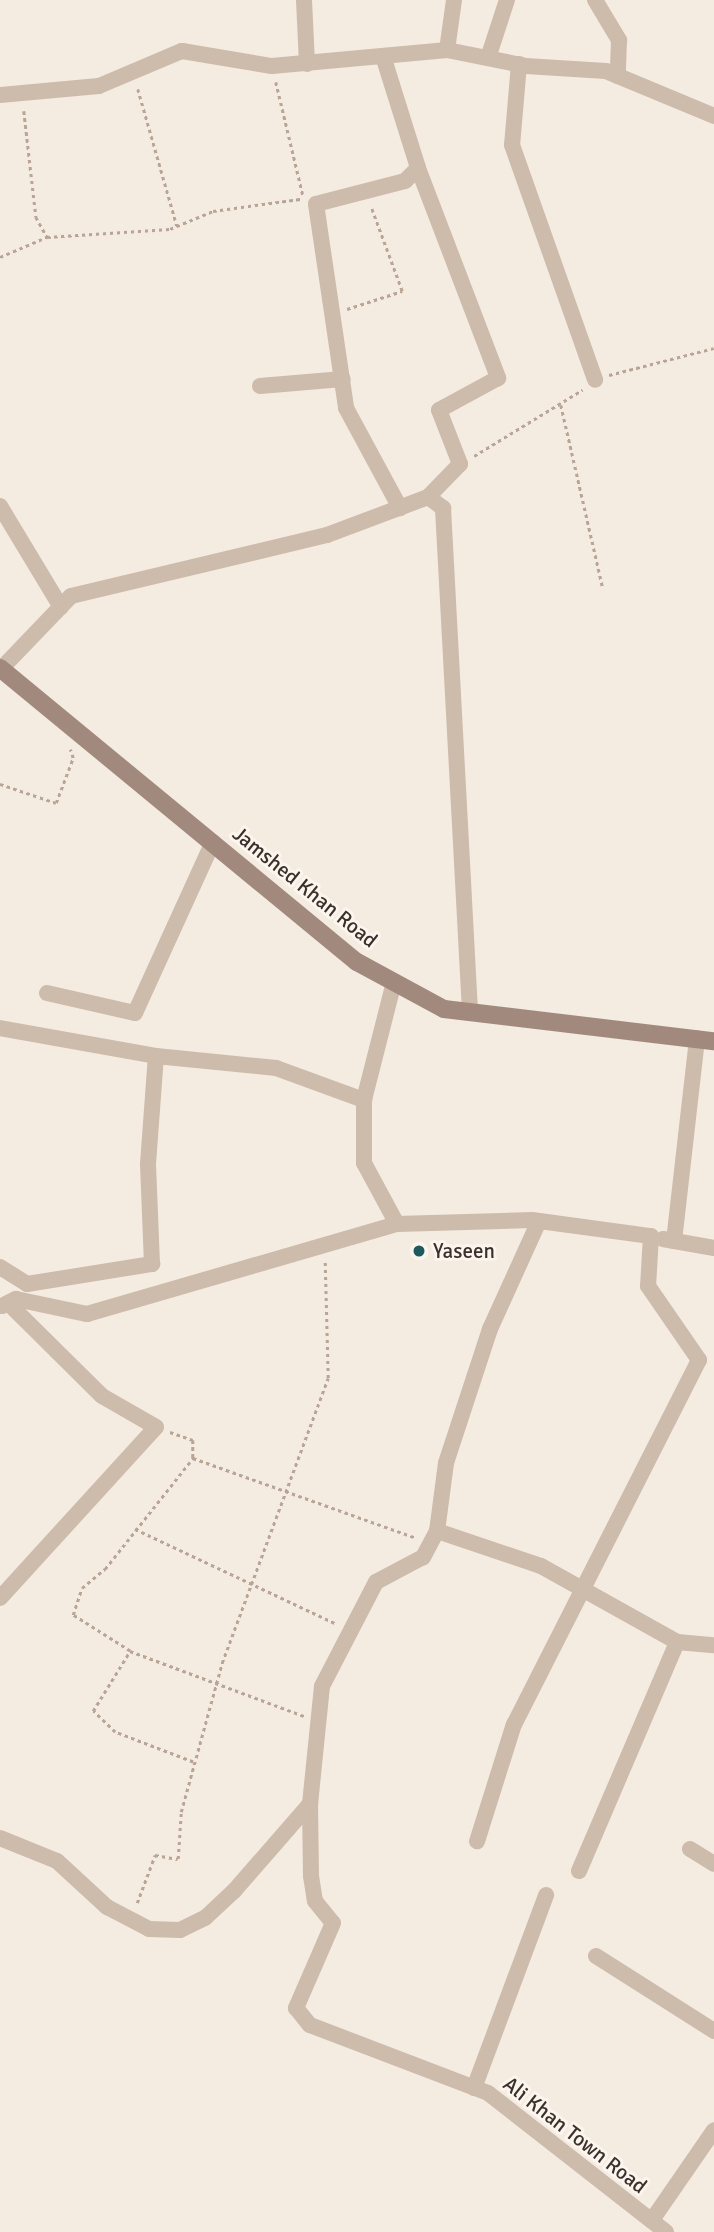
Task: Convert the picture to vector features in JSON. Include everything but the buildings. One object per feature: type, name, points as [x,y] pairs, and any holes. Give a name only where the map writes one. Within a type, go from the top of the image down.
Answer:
[{"type":"street","points":[[304,0],[307,64]]},
{"type":"street","points":[[447,50],[454,0]]},
{"type":"street","points":[[488,58],[507,0]]},
{"type":"street","points":[[595,0],[619,40],[618,76]]},
{"type":"street","points":[[0,95],[99,86],[182,51],[272,66],[447,50],[519,64],[618,76],[714,116]]},
{"type":"street","points":[[1,669],[71,596],[327,535],[428,497],[460,464],[439,410],[498,378],[418,168],[383,56]]},
{"type":"street","points":[[519,64],[512,145],[595,380]]},
{"type":"street","points":[[400,508],[346,408],[316,204],[405,181],[418,168]]},
{"type":"street","points":[[260,386],[343,379]]},
{"type":"street","points":[[428,497],[443,508],[470,1012]]},
{"type":"street","points":[[0,506],[61,607]]},
{"type":"street","name":"Jamshed Khan Road","points":[[1,669],[357,962],[444,1009],[705,1039]]},
{"type":"street","points":[[47,993],[135,1013],[213,842]]},
{"type":"street","points":[[394,982],[365,1100],[364,1163],[397,1224]]},
{"type":"street","points":[[0,1028],[156,1056],[276,1068],[365,1100]]},
{"type":"street","points":[[674,1241],[705,1039]]},
{"type":"street","points":[[0,1267],[27,1284],[152,1264],[148,1164],[156,1056]]},
{"type":"street","points":[[4,1305],[87,1314],[397,1224],[539,1221],[651,1236],[714,1248]]},
{"type":"street","points":[[0,1838],[57,1861],[107,1907],[149,1929],[180,1930],[205,1918],[310,1804],[322,1686],[347,1629],[376,1582],[423,1558],[434,1537],[446,1463],[490,1329],[539,1221]]},
{"type":"street","points":[[477,1841],[514,1724],[579,1588],[699,1360],[648,1286],[651,1236]]},
{"type":"street","points":[[0,1598],[156,1427],[102,1396],[4,1305]]},
{"type":"street","points":[[434,1537],[482,1541],[579,1588],[677,1642],[714,1645]]},
{"type":"street","points":[[579,1871],[677,1642]]},
{"type":"street","name":"Ali Khan Town Road","points":[[310,1804],[316,1901],[333,1923],[296,2008],[299,2018],[474,2088],[666,2232]]},
{"type":"street","points":[[690,1849],[714,1864]]},
{"type":"street","points":[[474,2088],[546,1895]]},
{"type":"street","points":[[596,1956],[714,2031]]},
{"type":"street","points":[[652,2220],[714,2130]]},
{"type":"path","points":[[0,257],[47,237],[177,226],[213,211],[304,198],[272,66]]},
{"type":"path","points":[[134,71],[177,226]]},
{"type":"path","points":[[23,93],[36,217],[47,237]]},
{"type":"path","points":[[334,313],[402,291],[365,191]]},
{"type":"path","points":[[460,464],[561,405],[595,380],[714,348]]},
{"type":"path","points":[[561,405],[603,588]]},
{"type":"path","points":[[0,784],[56,803],[73,758],[60,716]]},
{"type":"path","points":[[130,1919],[155,1855],[178,1859],[193,1762],[217,1682],[328,1378],[322,1281],[328,1246]]},
{"type":"path","points":[[156,1427],[193,1440],[193,1458],[82,1588],[73,1615],[130,1651],[319,1718]]},
{"type":"path","points":[[193,1458],[287,1493],[434,1537]]},
{"type":"path","points":[[134,1529],[347,1629]]},
{"type":"path","points":[[130,1651],[93,1711],[115,1732],[193,1762]]},
{"type":"place","name":"Yaseen","points":[[419,1251]]}]
